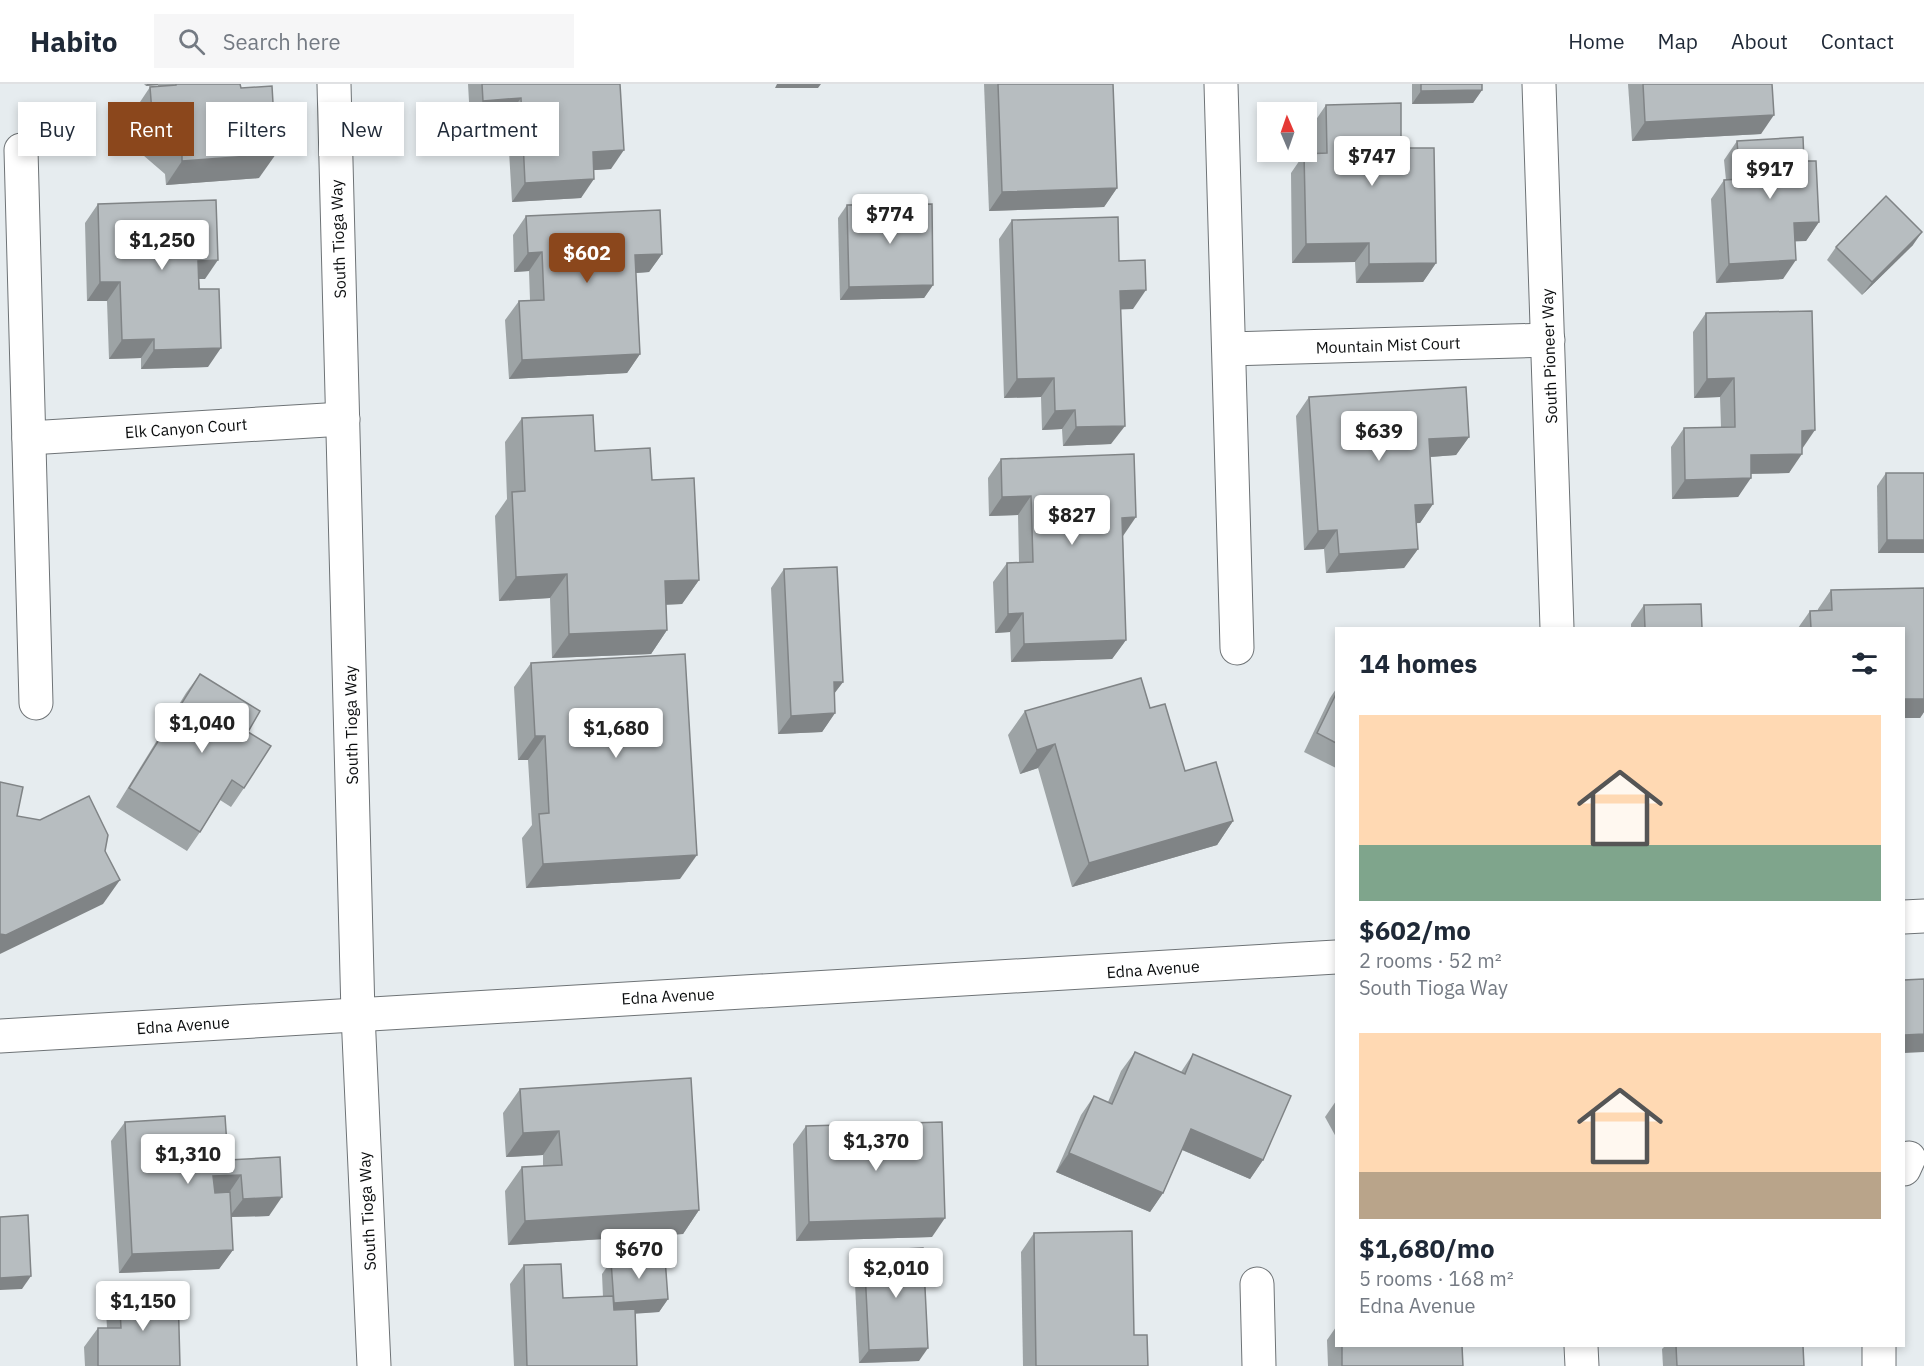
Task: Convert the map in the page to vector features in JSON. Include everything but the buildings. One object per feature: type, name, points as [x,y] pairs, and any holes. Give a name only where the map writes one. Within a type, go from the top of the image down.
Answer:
[{"type":"street","name":"South Tioga Way","points":[[334,84],[358,1014],[374,1366]]},
{"type":"street","points":[[1221,84],[1237,648]]},
{"type":"street","name":"South Pioneer Way","points":[[1539,84],[1557,627]]},
{"type":"street","points":[[21,156],[36,703]]},
{"type":"street","name":"Mountain Mist Court","points":[[1229,349],[1548,340]]},
{"type":"street","name":"Elk Canyon Court","points":[[29,438],[343,419]]},
{"type":"street","points":[[1905,917],[1924,916]]},
{"type":"street","name":"Edna Avenue","points":[[0,1036],[1335,957]]},
{"type":"street","points":[[1257,1284],[1259,1366]]},
{"type":"street","points":[[1581,1347],[1582,1366]]},
{"type":"street","points":[[1879,1347],[1879,1366]]}]
